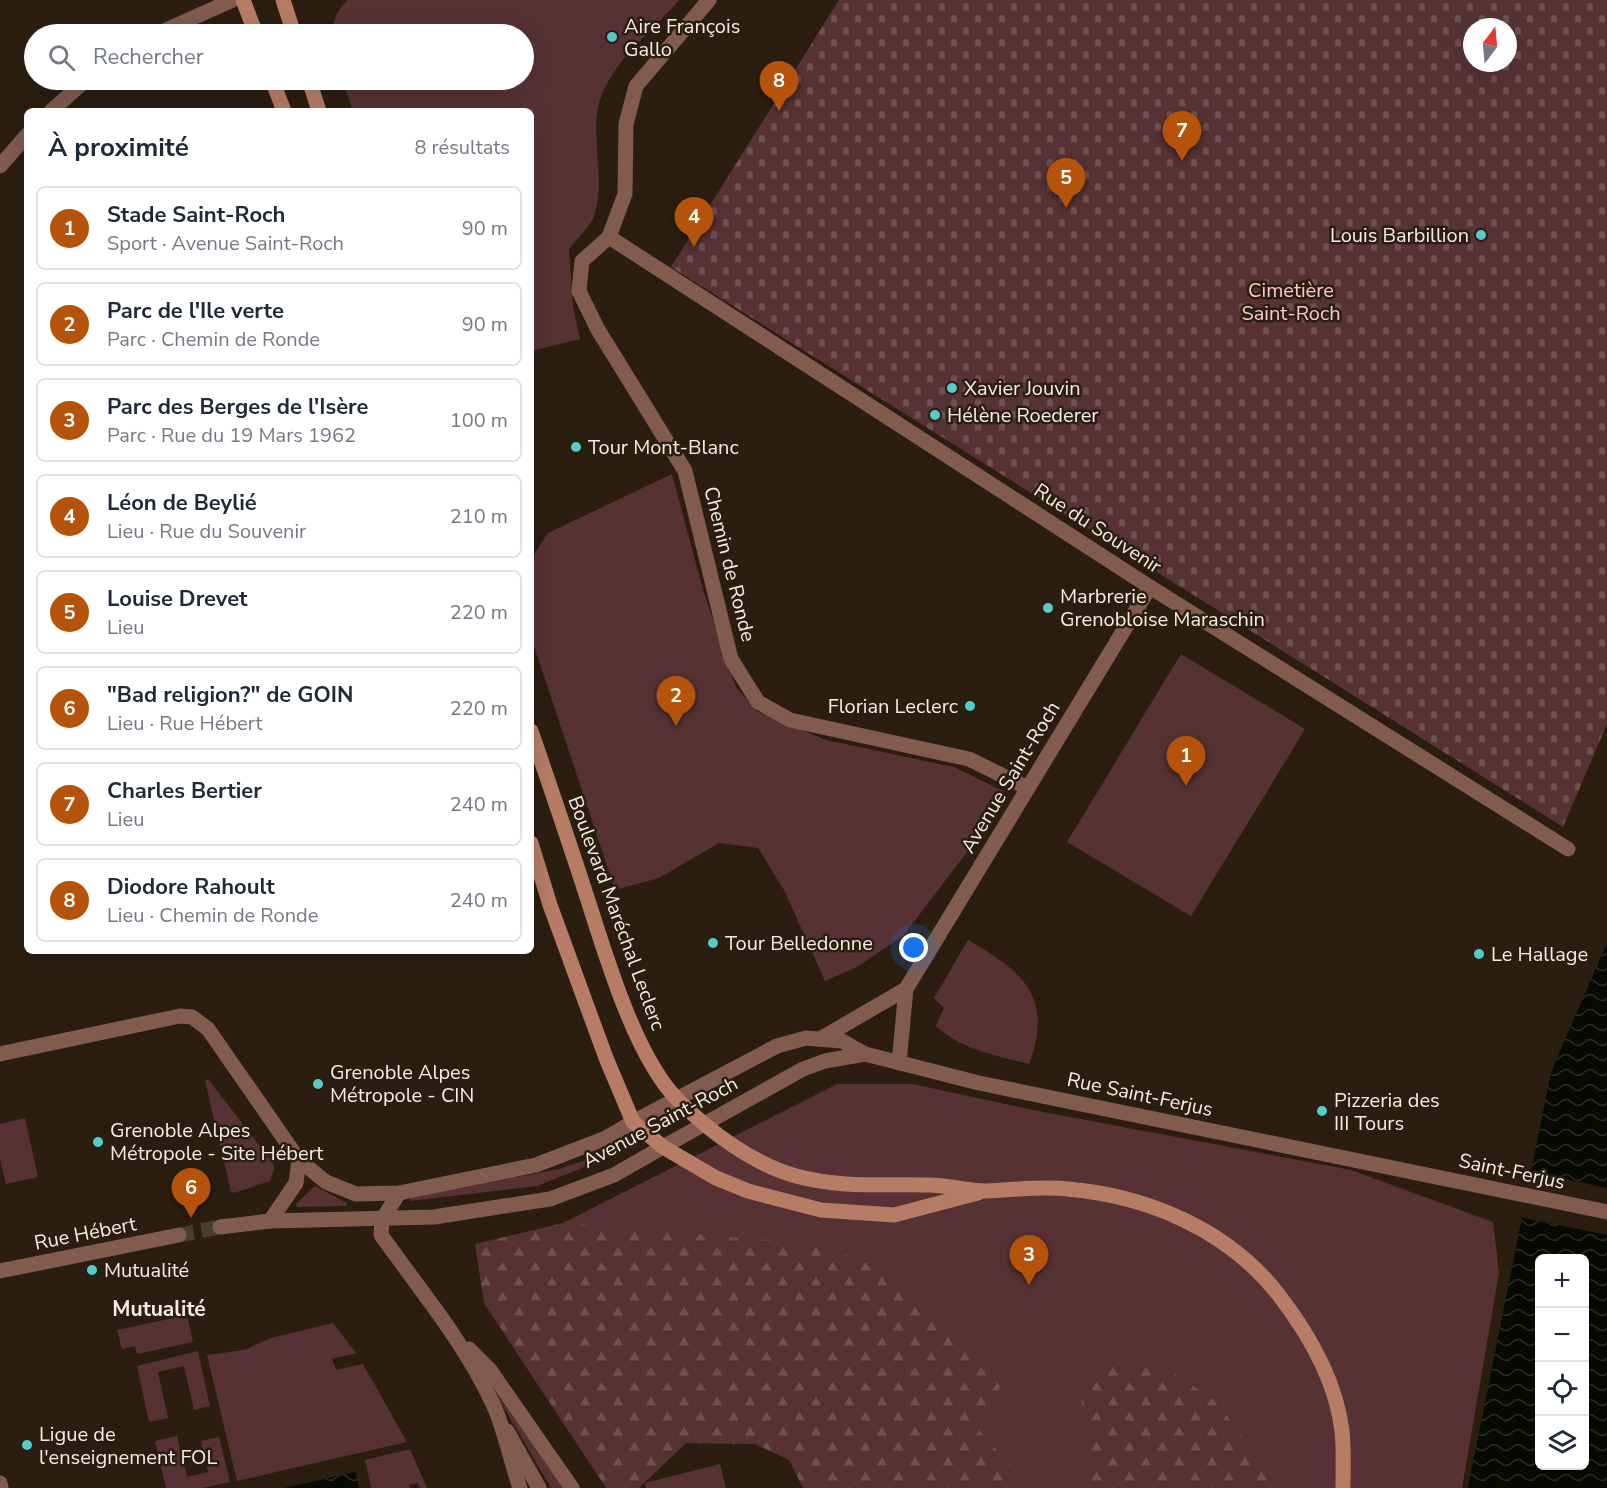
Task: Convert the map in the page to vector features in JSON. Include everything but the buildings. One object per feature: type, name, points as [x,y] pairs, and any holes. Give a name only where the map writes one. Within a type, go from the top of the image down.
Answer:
[{"type":"main road","points":[[243,0],[252,24]]},
{"type":"main road","points":[[283,0],[291,24]]},
{"type":"main road","points":[[276,90],[283,108]]},
{"type":"main road","points":[[313,90],[319,108]]},
{"type":"main road","name":"Boulevard Maréchal Leclerc","points":[[534,740],[604,951],[646,1056],[657,1076],[678,1100],[704,1124],[767,1165],[794,1175],[856,1186],[932,1185],[984,1191]]},
{"type":"main road","points":[[534,852],[598,1036],[633,1122],[663,1147],[716,1178],[748,1191],[821,1210],[894,1215],[984,1191],[1029,1187],[1108,1194],[1147,1204],[1199,1227],[1251,1262],[1293,1313],[1314,1346],[1327,1376],[1342,1429],[1343,1488]]},
{"type":"street","points":[[179,24],[233,0]]},
{"type":"street","name":"Chemin de Ronde","points":[[709,0],[636,86],[626,124],[625,194],[609,237],[582,261],[579,291],[602,339],[685,471],[731,658],[758,702],[790,720],[969,759],[1028,788]]},
{"type":"street","points":[[54,108],[75,90]]},
{"type":"street","points":[[0,166],[24,138]]},
{"type":"street","name":"Rue du Souvenir","points":[[609,237],[1150,588],[1568,849]]},
{"type":"street","name":"Avenue Saint-Roch","points":[[899,1063],[906,989],[1150,588]]},
{"type":"street","name":"Avenue Saint-Roch","points":[[820,1039],[906,989]]},
{"type":"street","points":[[0,1054],[180,1016],[192,1017],[208,1029],[299,1160],[296,1183],[270,1221]]},
{"type":"street","name":"Avenue Saint-Roch","points":[[299,1160],[326,1182],[356,1194],[399,1193],[536,1165],[606,1138],[777,1046],[806,1038],[842,1041],[865,1054]]},
{"type":"street","name":"Avenue Saint-Roch","points":[[382,1220],[482,1211],[550,1199],[614,1175],[803,1069],[825,1061],[865,1054]]},
{"type":"street","name":"Rue Saint-Ferjus","points":[[865,1054],[979,1083],[1408,1171]]},
{"type":"street","name":"Saint-Ferjus","points":[[1408,1171],[1607,1212]]},
{"type":"street","points":[[399,1193],[382,1220],[381,1235],[456,1337],[539,1488]]},
{"type":"street","points":[[219,1227],[270,1221],[382,1220]]},
{"type":"street","name":"Rue Hébert","points":[[0,1271],[179,1235]]},
{"type":"street","points":[[456,1337],[490,1370],[572,1488]]},
{"type":"street","points":[[495,1407],[520,1488]]},
{"type":"street","points":[[0,1483],[1,1488]]},
{"type":"green space","points":[[347,0],[679,0],[616,69],[601,97],[596,125],[598,201],[592,220],[569,249],[573,306],[580,339],[534,350],[534,108],[352,108],[346,90],[534,90],[534,24],[333,24],[337,13]]},
{"type":"green space","name":"Cimetière Saint-Roch","points":[[839,0],[1607,0],[1607,724],[1563,827],[671,267]]},
{"type":"green space","points":[[672,474],[703,590],[736,687],[758,712],[826,740],[954,767],[1003,791],[1006,801],[903,936],[857,967],[825,981],[784,890],[758,848],[719,843],[659,878],[615,890],[534,646],[534,554],[548,533]]},
{"type":"green space","points":[[1181,654],[1305,729],[1191,916],[1067,842]]},
{"type":"green space","points":[[968,940],[1004,963],[1018,975],[1028,989],[1035,1004],[1038,1021],[1036,1041],[1029,1064],[968,1046],[936,1026],[944,1008],[934,998]]},
{"type":"green space","points":[[208,1079],[273,1163],[274,1170],[270,1181],[234,1193],[231,1191],[205,1081]]},
{"type":"green space","points":[[837,1084],[913,1084],[1038,1111],[1351,1170],[1493,1222],[1499,1273],[1462,1488],[990,1488],[528,1238],[563,1223]]},
{"type":"green space","points":[[25,1118],[38,1177],[6,1184],[0,1159],[0,1124]]},
{"type":"green space","points":[[604,1154],[607,1158],[537,1186],[410,1201],[411,1197],[559,1169]]},
{"type":"green space","points":[[315,1186],[347,1203],[346,1206],[297,1207],[296,1204]]},
{"type":"green space","points":[[563,1223],[816,1244],[865,1262],[912,1289],[989,1367],[1000,1387],[976,1427],[1031,1488],[803,1488],[789,1460],[755,1444],[686,1443],[639,1488],[606,1488],[484,1303],[475,1244]]},
{"type":"green space","points":[[187,1315],[193,1342],[137,1354],[135,1346],[122,1349],[117,1330]]},
{"type":"green space","points":[[333,1323],[356,1353],[332,1359],[336,1370],[363,1364],[407,1442],[237,1481],[207,1355],[244,1350],[271,1338]]},
{"type":"green space","points":[[198,1351],[210,1406],[194,1410],[184,1366],[158,1372],[168,1418],[149,1422],[137,1366]]},
{"type":"green space","points":[[1158,1363],[1217,1402],[1281,1488],[1093,1488],[1081,1397],[1109,1366]]},
{"type":"green space","points":[[493,1389],[565,1488],[551,1488]]},
{"type":"green space","points":[[177,1436],[187,1477],[208,1472],[201,1441],[219,1437],[230,1482],[202,1488],[166,1488],[155,1441]]},
{"type":"green space","points":[[410,1449],[427,1488],[420,1488],[418,1483],[409,1485],[410,1488],[371,1488],[365,1460]]},
{"type":"green space","points":[[720,1464],[726,1488],[646,1488],[645,1483]]},
{"type":"water","points":[[1607,943],[1607,1488],[1468,1488],[1551,1072]]},
{"type":"water","points":[[355,1472],[359,1488],[284,1488]]},
{"type":"pier","points":[[1528,1171],[1607,1188],[1607,1235],[1519,1217]]},
{"type":"tunnel","points":[[179,1235],[220,1227]]},
{"type":"place","name":"Aire François Gallo","points":[[612,37]]},
{"type":"place","name":"Diodore Rahoult","points":[[779,111]]},
{"type":"place","name":"Charles Bertier","points":[[1182,161]]},
{"type":"place","name":"Louise Drevet","points":[[1066,208]]},
{"type":"place","name":"Louis Barbillion","points":[[1481,235]]},
{"type":"place","name":"Léon de Beylié","points":[[694,247]]},
{"type":"place","name":"Xavier Jouvin","points":[[952,388]]},
{"type":"place","name":"Hélène Roederer","points":[[935,415]]},
{"type":"place","name":"Tour Mont-Blanc","points":[[576,447]]},
{"type":"place","name":"Marbrerie Grenobloise Maraschin","points":[[1048,608]]},
{"type":"place","name":"Florian Leclerc","points":[[970,706]]},
{"type":"place","name":"Parc de l'Ile verte","points":[[676,726]]},
{"type":"place","name":"Stade Saint-Roch","points":[[1186,786]]},
{"type":"place","name":"Tour Belledonne","points":[[713,943]]},
{"type":"place","name":"Le Hallage","points":[[1479,954]]},
{"type":"place","name":"Grenoble Alpes Métropole - CIN","points":[[318,1084]]},
{"type":"place","name":"Pizzeria des III Tours","points":[[1322,1111]]},
{"type":"place","name":"Grenoble Alpes Métropole - Site Hébert","points":[[98,1142]]},
{"type":"place","name":"\"Bad religion?\" de GOIN","points":[[191,1218]]},
{"type":"place","name":"Mutualité","points":[[92,1270]]},
{"type":"place","name":"Parc des Berges de l'Isère","points":[[1029,1285]]},
{"type":"place","name":"Ligue de l'enseignement FOL","points":[[27,1445]]},
{"type":"district","name":"Mutualité","points":[[159,1309]]}]
